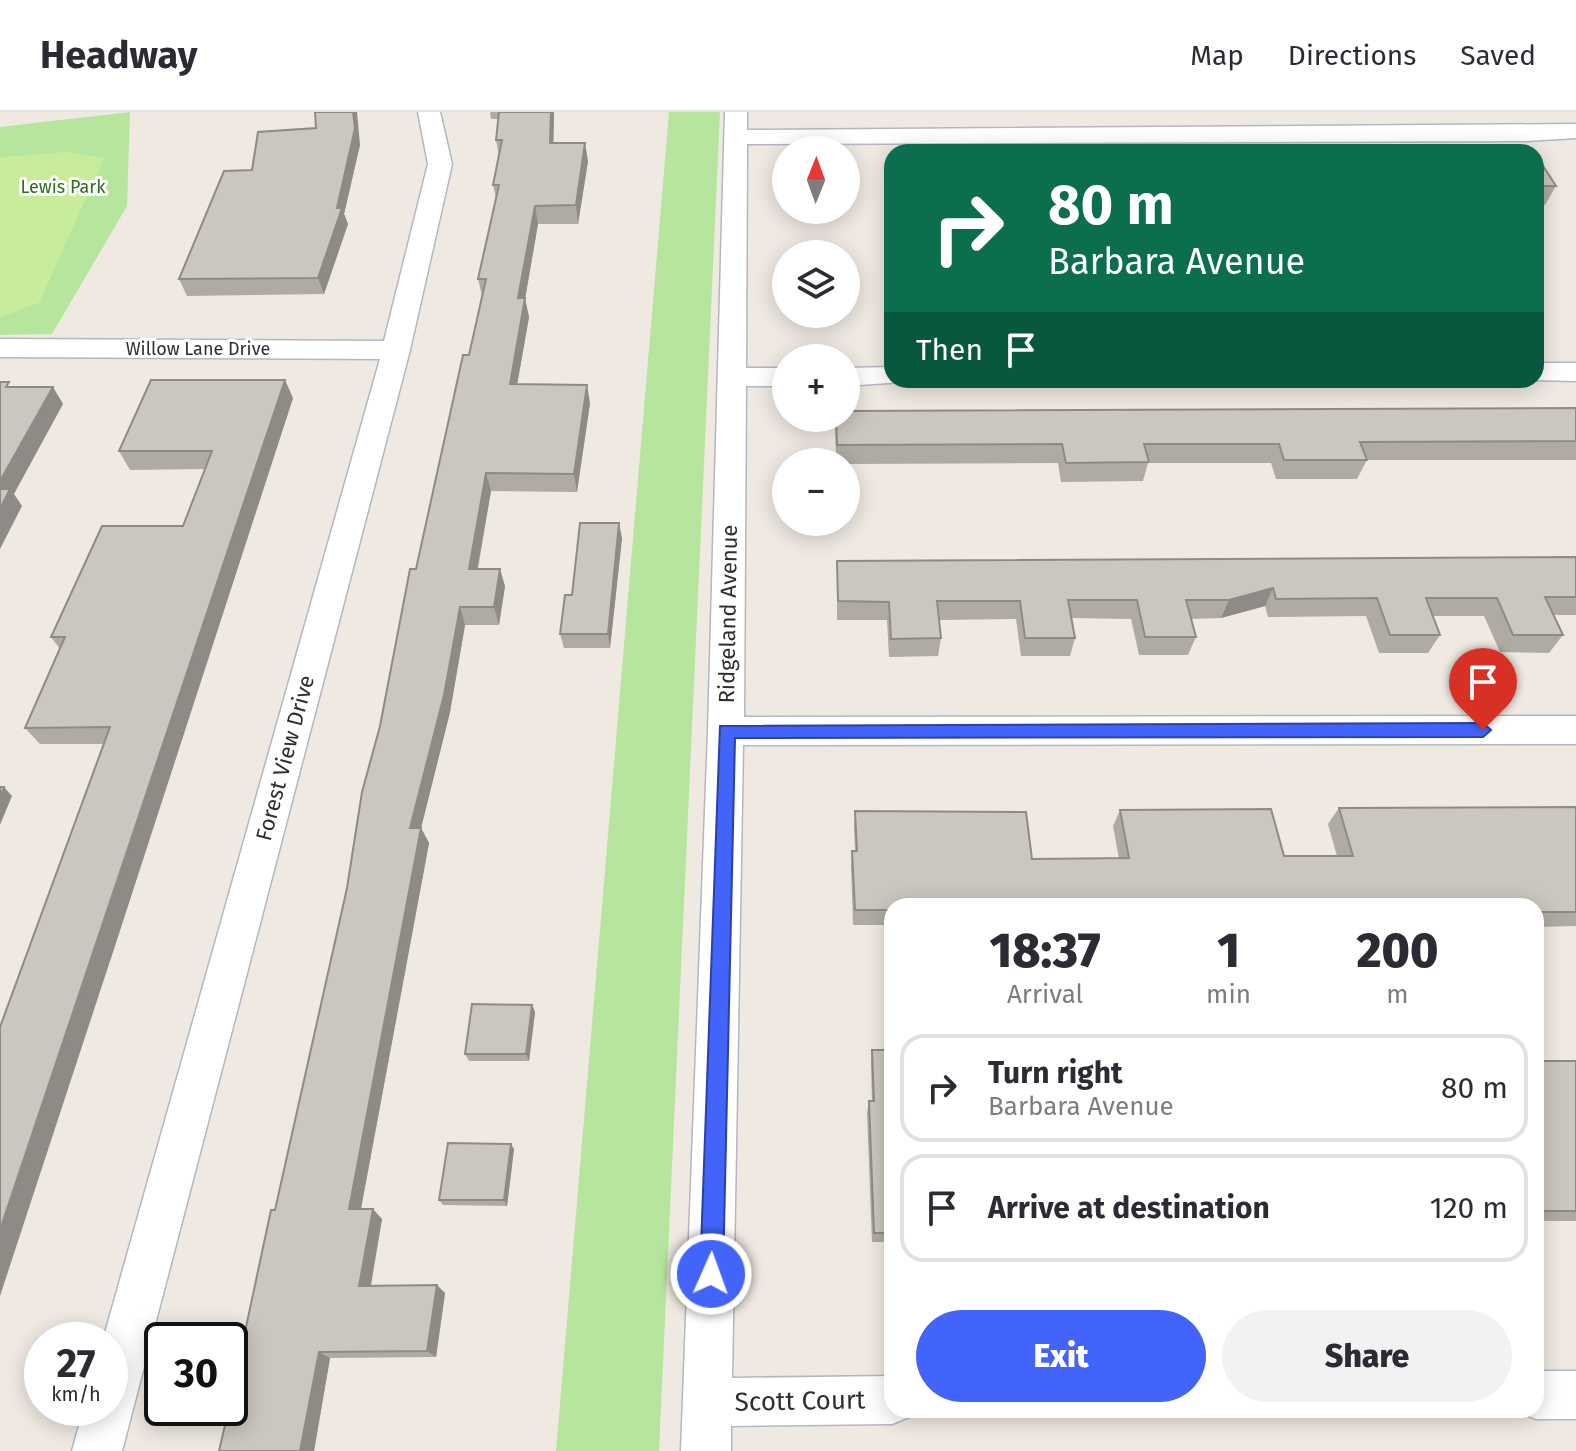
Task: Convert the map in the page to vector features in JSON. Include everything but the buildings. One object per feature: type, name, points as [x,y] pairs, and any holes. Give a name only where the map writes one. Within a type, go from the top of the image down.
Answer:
[{"type":"street","name":"Forest View Drive","points":[[128,1336],[396,350],[440,164],[429,112]]},
{"type":"street","points":[[736,125],[1526,134],[1576,131]]},
{"type":"street","name":"Ridgeland Avenue","points":[[706,1451],[726,731],[736,125]]},
{"type":"street","name":"Willow Lane Drive","points":[[0,348],[396,350]]},
{"type":"street","points":[[1544,372],[1576,372]]},
{"type":"street","points":[[860,377],[884,376]]},
{"type":"street","points":[[731,377],[772,377]]},
{"type":"street","points":[[726,731],[1576,730]]},
{"type":"street","points":[[1544,1395],[1576,1395]]},
{"type":"street","name":"Scott Court","points":[[708,1402],[884,1400]]},
{"type":"street","points":[[97,1451],[103,1426]]},
{"type":"green space","name":"Lewis Park","points":[[130,112],[127,206],[52,334],[0,335],[0,127]]},
{"type":"green space","points":[[669,112],[720,112],[659,1451],[556,1451]]},
{"type":"green space","points":[[67,152],[104,158],[39,303],[0,317],[0,157]]},
{"type":"route","points":[[711,1274],[726,731],[1483,730]]}]
